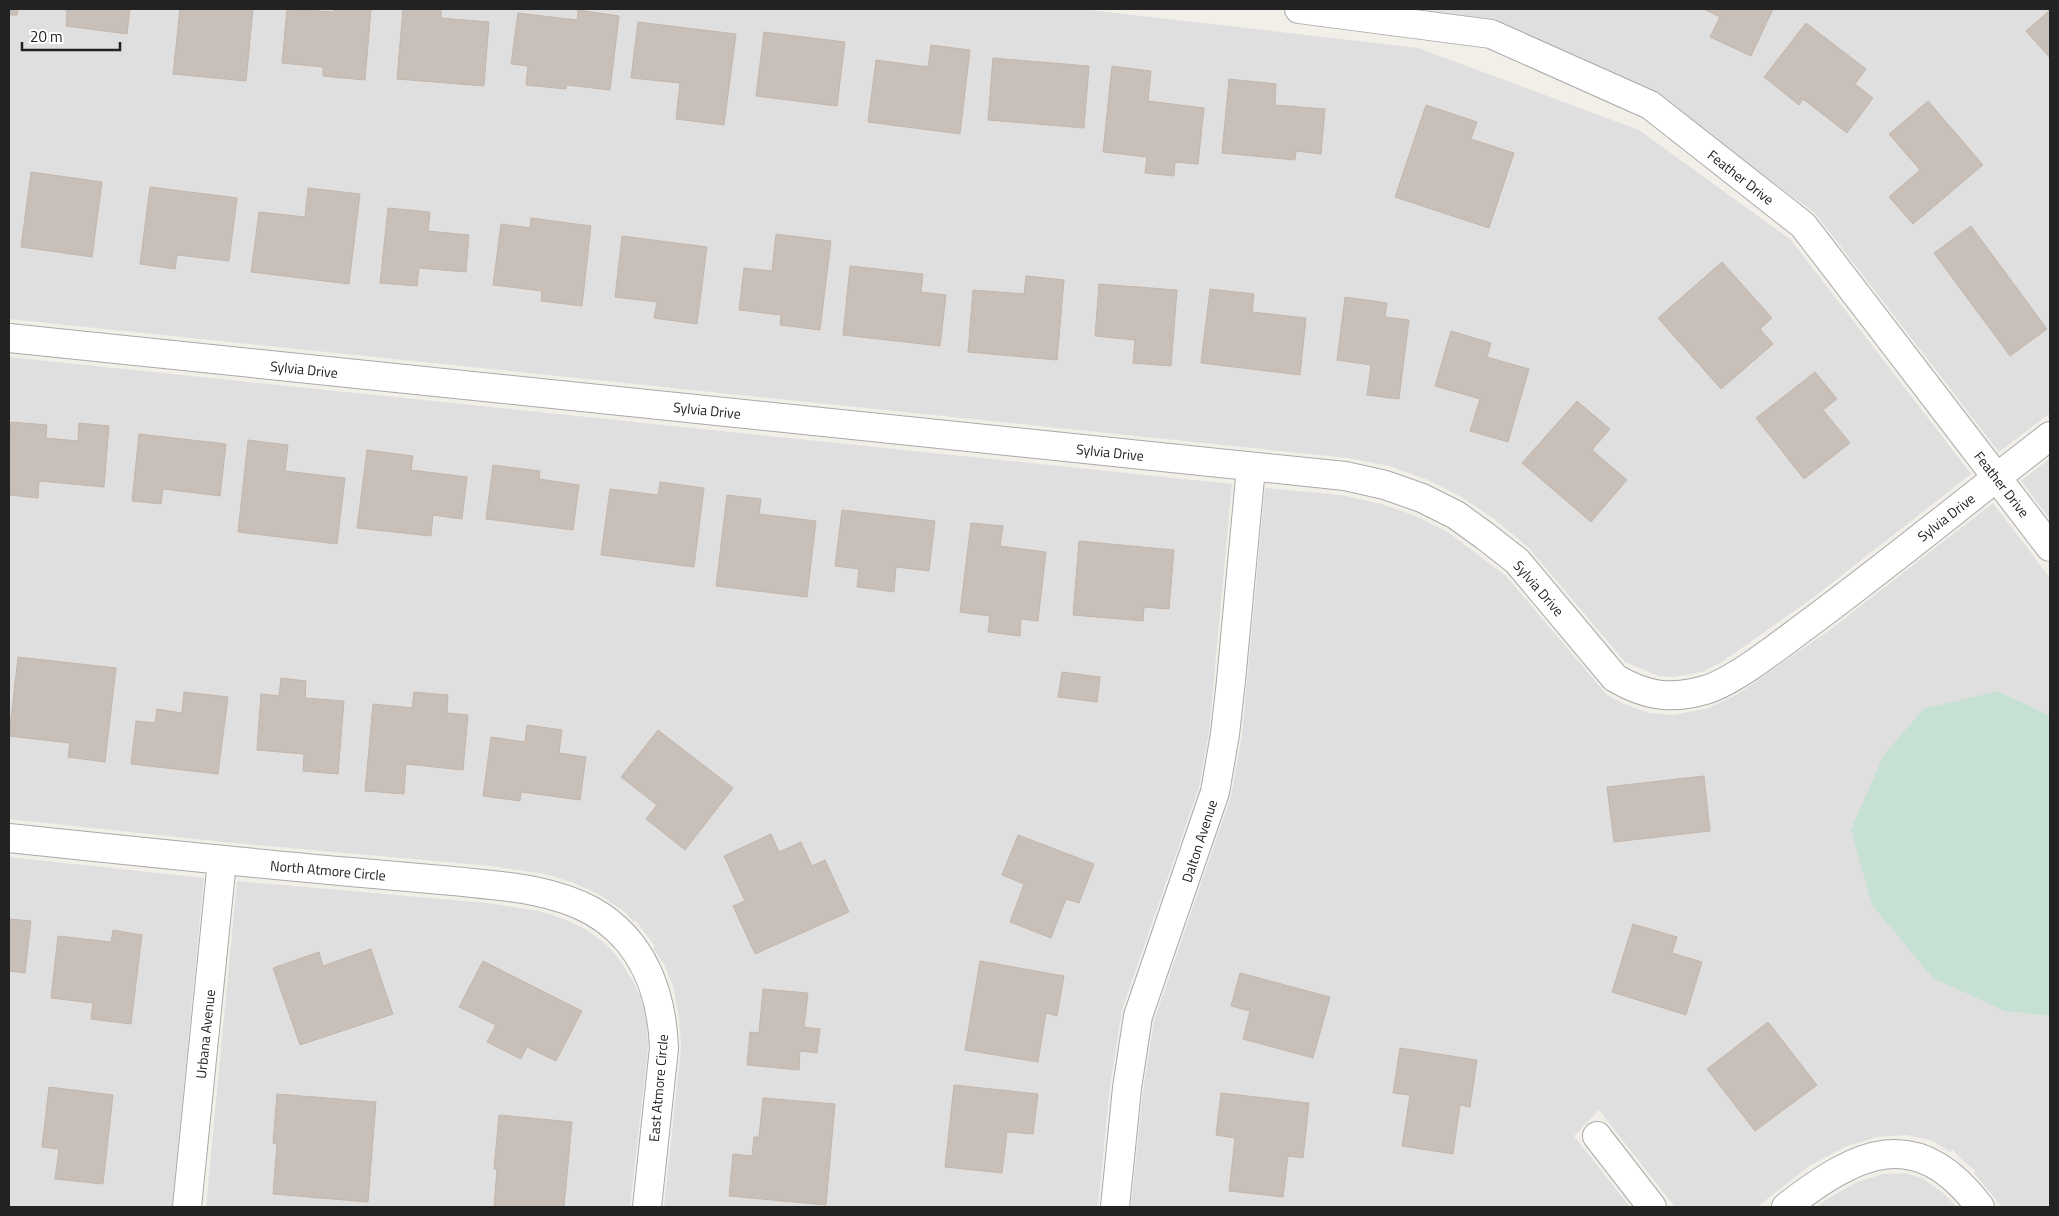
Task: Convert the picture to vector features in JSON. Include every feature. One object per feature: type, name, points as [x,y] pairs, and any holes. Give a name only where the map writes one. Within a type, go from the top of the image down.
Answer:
[{"type":"street","name":"Feather Drive","points":[[1299,9],[1491,34],[1650,105],[1803,225],[2050,547]]},
{"type":"street","name":"Sylvia Drive","points":[[9,338],[1345,476],[1385,485],[1422,498],[1456,515],[1518,561],[1615,678],[1629,686],[1655,695],[1674,696],[1706,690],[1737,674],[1823,613],[2050,436]]},
{"type":"street","name":"Dalton Avenue","points":[[1115,1207],[1127,1088],[1138,1016],[1215,792],[1225,734],[1231,682],[1251,467]]},
{"type":"street","name":"North Atmore Circle","points":[[9,838],[222,861],[489,885],[542,892],[593,912],[616,929],[632,946]]},
{"type":"street","name":"Urbana Avenue","points":[[187,1207],[222,861]]},
{"type":"street","name":"East Atmore Circle","points":[[632,946],[652,980],[658,995],[663,1022],[664,1048],[647,1207]]},
{"type":"street","points":[[1597,1136],[1652,1207]]},
{"type":"street","points":[[1786,1207],[1818,1182],[1852,1164],[1882,1155],[1907,1154],[1928,1160],[1952,1176],[1980,1207]]},
{"type":"shaded area","points":[[9,9],[1081,9],[1418,48],[1639,130],[1791,240],[1971,474],[1814,597],[1722,662],[1702,672],[1673,677],[1659,676],[1625,662],[1529,548],[1494,519],[1463,498],[1428,480],[1389,466],[1348,458],[9,319]]},
{"type":"shaded area","points":[[1405,9],[2050,9],[2050,413],[1999,452],[1815,213],[1653,94],[1424,11]]},
{"type":"shaded area","points":[[9,357],[1232,484],[1209,732],[1199,787],[1122,1010],[1110,1086],[1098,1207],[664,1207],[681,1047],[679,1017],[673,986],[664,964],[653,948],[655,946],[635,920],[634,922],[626,913],[602,896],[574,883],[545,874],[491,866],[224,842],[9,819]]},
{"type":"shaded area","points":[[2050,458],[2050,519],[2021,481]]},
{"type":"shaded area","points":[[1265,488],[1342,495],[1381,504],[1416,516],[1448,532],[1506,576],[1607,695],[1624,704],[1649,713],[1673,715],[1709,708],[1738,694],[1831,629],[1993,503],[2050,578],[2050,716],[1998,691],[2005,1011],[2050,1016],[2050,1207],[2002,1207],[1974,1173],[1975,1170],[1953,1150],[1950,1152],[1933,1141],[1907,1135],[1877,1137],[1847,1146],[1809,1166],[1757,1207],[1675,1207],[1599,1110],[1574,1136],[1630,1207],[1131,1207],[1143,1090],[1154,1021],[1231,796],[1242,736]]},
{"type":"shaded area","points":[[9,857],[204,878],[172,1207],[9,1207]]},
{"type":"shaded area","points":[[237,881],[487,903],[539,911],[564,919],[585,929],[606,944],[619,959],[634,983],[642,1001],[647,1025],[648,1048],[630,1207],[206,1207]]},
{"type":"shaded area","points":[[1905,1173],[1922,1178],[1942,1192],[1957,1207],[1816,1207],[1857,1182],[1883,1174]]},
{"type":"green space","points":[[1998,691],[2050,716],[2050,1016],[2005,1011],[1933,978],[1872,905],[1851,830],[1883,756],[1923,709]]},
{"type":"building","points":[[9,9],[18,9],[17,15],[9,15]]},
{"type":"building","points":[[59,9],[130,9],[127,34],[66,26],[67,10]]},
{"type":"building","points":[[180,9],[253,9],[246,81],[173,74]]},
{"type":"building","points":[[287,9],[334,12],[334,9],[371,9],[365,80],[323,76],[323,67],[282,63]]},
{"type":"building","points":[[403,9],[441,9],[441,18],[489,22],[484,86],[397,79]]},
{"type":"building","points":[[1704,9],[1773,9],[1751,56],[1710,37],[1720,17]]},
{"type":"building","points":[[578,10],[619,16],[610,90],[567,85],[566,89],[526,85],[528,66],[511,64],[518,13],[577,20]]},
{"type":"building","points":[[2050,10],[2050,58],[2026,31]]},
{"type":"building","points":[[638,22],[736,34],[724,125],[676,119],[680,83],[631,78]]},
{"type":"building","points":[[1806,23],[1866,69],[1855,84],[1873,98],[1847,133],[1803,99],[1799,105],[1764,77]]},
{"type":"building","points":[[764,32],[845,42],[837,106],[756,96]]},
{"type":"building","points":[[931,45],[970,50],[960,134],[868,122],[876,60],[928,67]]},
{"type":"building","points":[[993,58],[1089,66],[1084,128],[988,120]]},
{"type":"building","points":[[1112,66],[1151,71],[1148,101],[1204,108],[1198,164],[1175,162],[1174,176],[1145,173],[1147,157],[1103,152]]},
{"type":"building","points":[[1229,79],[1276,84],[1275,105],[1325,109],[1321,154],[1296,151],[1295,160],[1222,153]]},
{"type":"building","points":[[1928,101],[1983,165],[1913,224],[1889,197],[1920,170],[1889,134]]},
{"type":"building","points":[[1426,105],[1477,122],[1471,139],[1514,153],[1489,228],[1395,197]]},
{"type":"building","points":[[31,172],[102,182],[92,257],[21,247]]},
{"type":"building","points":[[150,187],[237,198],[229,261],[177,255],[175,269],[140,264]]},
{"type":"building","points":[[308,188],[360,194],[349,284],[251,272],[259,212],[305,217]]},
{"type":"building","points":[[388,208],[430,212],[428,231],[469,235],[466,272],[419,268],[417,286],[380,283]]},
{"type":"building","points":[[531,218],[591,226],[582,306],[541,301],[542,291],[493,285],[501,224],[530,228]]},
{"type":"building","points":[[1971,226],[2047,329],[2010,356],[1934,253]]},
{"type":"building","points":[[776,234],[831,241],[820,330],[780,325],[781,315],[739,310],[744,268],[772,271]]},
{"type":"building","points":[[622,236],[707,247],[697,324],[654,318],[657,302],[615,297]]},
{"type":"building","points":[[1722,262],[1772,318],[1760,329],[1773,344],[1721,389],[1658,318]]},
{"type":"building","points":[[850,266],[923,274],[921,292],[946,295],[940,346],[843,335]]},
{"type":"building","points":[[1026,276],[1064,280],[1057,360],[968,352],[973,290],[1024,294]]},
{"type":"building","points":[[1099,284],[1177,290],[1171,366],[1133,363],[1135,340],[1095,336]]},
{"type":"building","points":[[1210,289],[1254,294],[1252,312],[1306,318],[1300,375],[1201,363]]},
{"type":"building","points":[[1345,297],[1387,303],[1385,317],[1409,320],[1399,399],[1367,395],[1371,365],[1337,360]]},
{"type":"building","points":[[1451,331],[1491,343],[1487,357],[1529,369],[1508,442],[1470,431],[1480,399],[1435,386]]},
{"type":"building","points":[[1815,372],[1837,399],[1823,410],[1850,443],[1804,479],[1756,418]]},
{"type":"building","points":[[1577,401],[1610,429],[1592,450],[1627,480],[1591,522],[1522,463]]},
{"type":"building","points":[[11,422],[47,425],[46,438],[78,441],[79,423],[109,426],[104,487],[39,481],[38,498],[9,495]]},
{"type":"building","points":[[139,434],[226,444],[220,496],[163,489],[161,504],[132,501]]},
{"type":"building","points":[[248,440],[288,445],[285,471],[345,478],[337,544],[238,532]]},
{"type":"building","points":[[367,450],[413,456],[411,470],[467,477],[462,519],[433,515],[431,536],[357,528]]},
{"type":"building","points":[[493,465],[540,471],[539,479],[579,485],[573,530],[486,519]]},
{"type":"building","points":[[660,482],[704,488],[694,567],[601,555],[610,489],[658,495]]},
{"type":"building","points":[[727,495],[761,499],[759,514],[816,521],[807,597],[716,586]]},
{"type":"building","points":[[842,510],[935,521],[929,571],[896,567],[894,592],[857,587],[859,569],[835,566]]},
{"type":"building","points":[[971,523],[1003,526],[1000,546],[1046,552],[1038,621],[1021,619],[1020,636],[988,632],[990,616],[960,612]]},
{"type":"building","points":[[1079,541],[1174,550],[1169,609],[1144,607],[1143,621],[1073,615]]},
{"type":"building","points":[[18,657],[116,668],[105,762],[68,757],[70,743],[9,736]]},
{"type":"building","points":[[1062,672],[1100,677],[1097,702],[1058,697]]},
{"type":"building","points":[[281,678],[306,681],[305,698],[344,701],[338,774],[303,771],[304,754],[257,750],[261,694],[279,696]]},
{"type":"building","points":[[184,692],[228,697],[218,774],[131,764],[136,721],[155,723],[157,709],[182,713]]},
{"type":"building","points":[[414,692],[448,695],[447,713],[468,715],[463,770],[406,764],[404,794],[365,791],[373,704],[412,708]]},
{"type":"building","points":[[527,725],[562,730],[559,753],[586,757],[580,800],[521,792],[520,801],[483,796],[491,737],[525,742]]},
{"type":"building","points":[[658,730],[733,788],[685,850],[646,819],[657,805],[621,777]]},
{"type":"building","points":[[1704,776],[1710,831],[1614,842],[1607,787]]},
{"type":"building","points":[[771,834],[779,852],[801,842],[812,866],[825,860],[849,912],[755,954],[733,906],[745,901],[724,856]]},
{"type":"building","points":[[1018,835],[1094,864],[1079,903],[1066,899],[1051,938],[1010,922],[1024,884],[1002,875]]},
{"type":"building","points":[[9,919],[31,921],[25,973],[9,971]]},
{"type":"building","points":[[1633,924],[1677,937],[1672,953],[1702,962],[1686,1015],[1612,992]]},
{"type":"building","points":[[113,930],[142,935],[131,1024],[91,1019],[93,1003],[51,998],[58,936],[111,942]]},
{"type":"building","points":[[371,949],[393,1014],[300,1045],[273,968],[319,952],[323,966]]},
{"type":"building","points":[[483,961],[582,1011],[556,1061],[527,1047],[521,1059],[487,1042],[496,1025],[459,1007]]},
{"type":"building","points":[[980,961],[1064,976],[1057,1016],[1046,1013],[1038,1062],[965,1050]]},
{"type":"building","points":[[1240,973],[1330,997],[1313,1058],[1243,1039],[1250,1011],[1231,1006]]},
{"type":"building","points":[[763,989],[808,993],[804,1027],[820,1029],[817,1053],[800,1051],[799,1070],[747,1065],[750,1032],[759,1033]]},
{"type":"building","points":[[1768,1022],[1817,1085],[1755,1131],[1707,1069]]},
{"type":"building","points":[[1400,1048],[1477,1060],[1470,1107],[1460,1105],[1453,1154],[1402,1146],[1410,1095],[1393,1093]]},
{"type":"building","points":[[954,1085],[1038,1094],[1033,1134],[1007,1132],[1002,1173],[945,1167]]},
{"type":"building","points":[[49,1087],[113,1095],[103,1184],[55,1179],[59,1149],[42,1147]]},
{"type":"building","points":[[1221,1093],[1309,1103],[1303,1158],[1288,1156],[1283,1197],[1229,1191],[1235,1138],[1216,1135]]},
{"type":"building","points":[[277,1094],[376,1102],[368,1202],[273,1194],[277,1144],[273,1143]]},
{"type":"building","points":[[763,1098],[835,1104],[826,1205],[729,1196],[733,1154],[752,1156],[754,1137],[759,1137]]},
{"type":"building","points":[[499,1115],[572,1122],[564,1207],[494,1207],[497,1169],[494,1169]]}]
